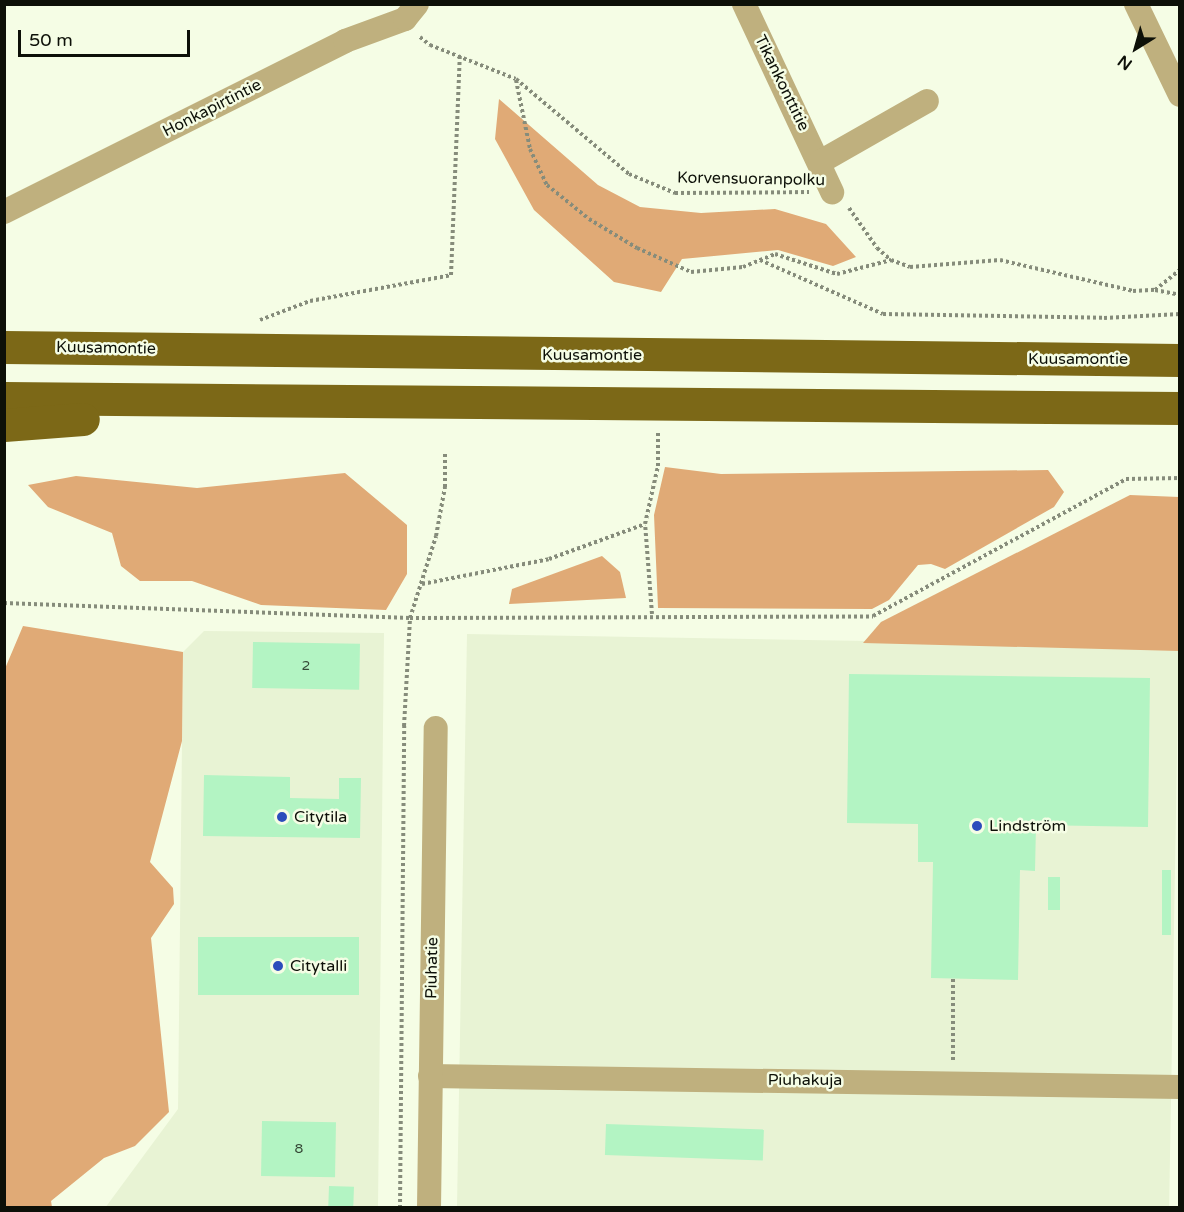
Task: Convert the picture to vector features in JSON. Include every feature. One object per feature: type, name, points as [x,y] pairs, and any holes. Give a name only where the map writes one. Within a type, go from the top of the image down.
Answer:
[{"type":"highway","name":"Kuusamontie","points":[[4,347],[1179,360]]},
{"type":"highway","points":[[4,398],[1179,408]]},
{"type":"highway","points":[[4,425],[311,402]]},
{"type":"street","name":"Tikankonttitie","points":[[744,4],[820,162],[832,192]]},
{"type":"street","points":[[1136,4],[1179,95]]},
{"type":"street","name":"Honkapirtintie","points":[[4,212],[345,41],[411,12]]},
{"type":"street","points":[[820,162],[927,101]]},
{"type":"street","name":"Piuhatie","points":[[429,1208],[436,728]]},
{"type":"street","name":"Piuhakuja","points":[[430,1076],[953,1081],[1179,1087]]},
{"type":"path","name":"Korvensuoranpolku","points":[[411,12],[430,45],[460,55],[516,80],[629,174],[675,193],[832,192],[854,212],[877,249],[891,260]]},
{"type":"path","points":[[252,323],[310,301],[451,274],[460,55]]},
{"type":"path","points":[[516,80],[530,149],[547,185],[589,219],[637,248],[691,272],[743,267],[775,254],[837,274],[891,260],[910,267],[1000,260],[1133,291],[1155,290],[1179,295]]},
{"type":"path","points":[[760,260],[883,314],[1104,318],[1179,314]]},
{"type":"path","points":[[1155,290],[1179,270]]},
{"type":"path","points":[[652,614],[645,524],[658,466],[659,405]]},
{"type":"path","points":[[4,603],[410,618],[652,614],[873,616],[1126,478],[1179,478]]},
{"type":"path","points":[[422,584],[549,559],[645,524]]},
{"type":"path","points":[[953,979],[953,1081]]},
{"type":"shaded area","points":[[499,99],[598,185],[640,207],[701,213],[775,209],[826,224],[856,257],[833,266],[778,250],[682,259],[661,292],[614,282],[534,210],[495,139]]},
{"type":"shaded area","points":[[665,467],[721,474],[1048,470],[1064,492],[1054,507],[945,569],[931,564],[918,565],[889,600],[872,609],[658,608],[654,515]]},
{"type":"shaded area","points":[[345,473],[407,525],[407,574],[386,610],[261,605],[192,581],[140,581],[121,566],[112,533],[48,507],[28,485],[76,476],[197,488]]},
{"type":"shaded area","points":[[1130,495],[1179,497],[1179,651],[863,643],[881,622]]},
{"type":"shaded area","points":[[602,556],[620,572],[626,598],[509,604],[512,589]]},
{"type":"shaded area","points":[[23,626],[183,652],[182,741],[150,862],[173,888],[174,904],[151,938],[169,1112],[135,1146],[104,1158],[51,1201],[52,1207],[5,1207],[4,671]]},
{"type":"shaded area","points":[[204,631],[384,633],[378,1207],[105,1208],[178,1109],[183,652]]},
{"type":"shaded area","points":[[467,634],[1179,646],[1169,1208],[457,1208]]},
{"type":"building","points":[[253,642],[360,644],[359,690],[252,688]]},
{"type":"building","name":"Lindström","points":[[849,674],[1150,678],[1148,827],[1036,825],[1035,871],[1020,870],[1018,980],[931,978],[933,862],[918,862],[918,824],[847,823]]},
{"type":"building","name":"Citytila","points":[[204,775],[290,777],[290,798],[339,799],[339,778],[361,778],[360,838],[203,836]]},
{"type":"building","points":[[1162,870],[1171,870],[1171,935],[1162,935]]},
{"type":"building","points":[[1048,877],[1060,877],[1060,910],[1048,910]]},
{"type":"building","name":"Citytalli","points":[[198,937],[359,937],[359,995],[198,995]]},
{"type":"building","points":[[262,1121],[336,1122],[335,1177],[261,1176]]},
{"type":"building","points":[[606,1124],[764,1130],[763,1160],[605,1155]]},
{"type":"building","points":[[329,1186],[354,1187],[353,1208],[328,1208]]},
{"type":"place","name":"Citytila","points":[[282,817]]},
{"type":"place","name":"Lindström","points":[[977,826]]},
{"type":"place","name":"Citytalli","points":[[278,966]]}]
